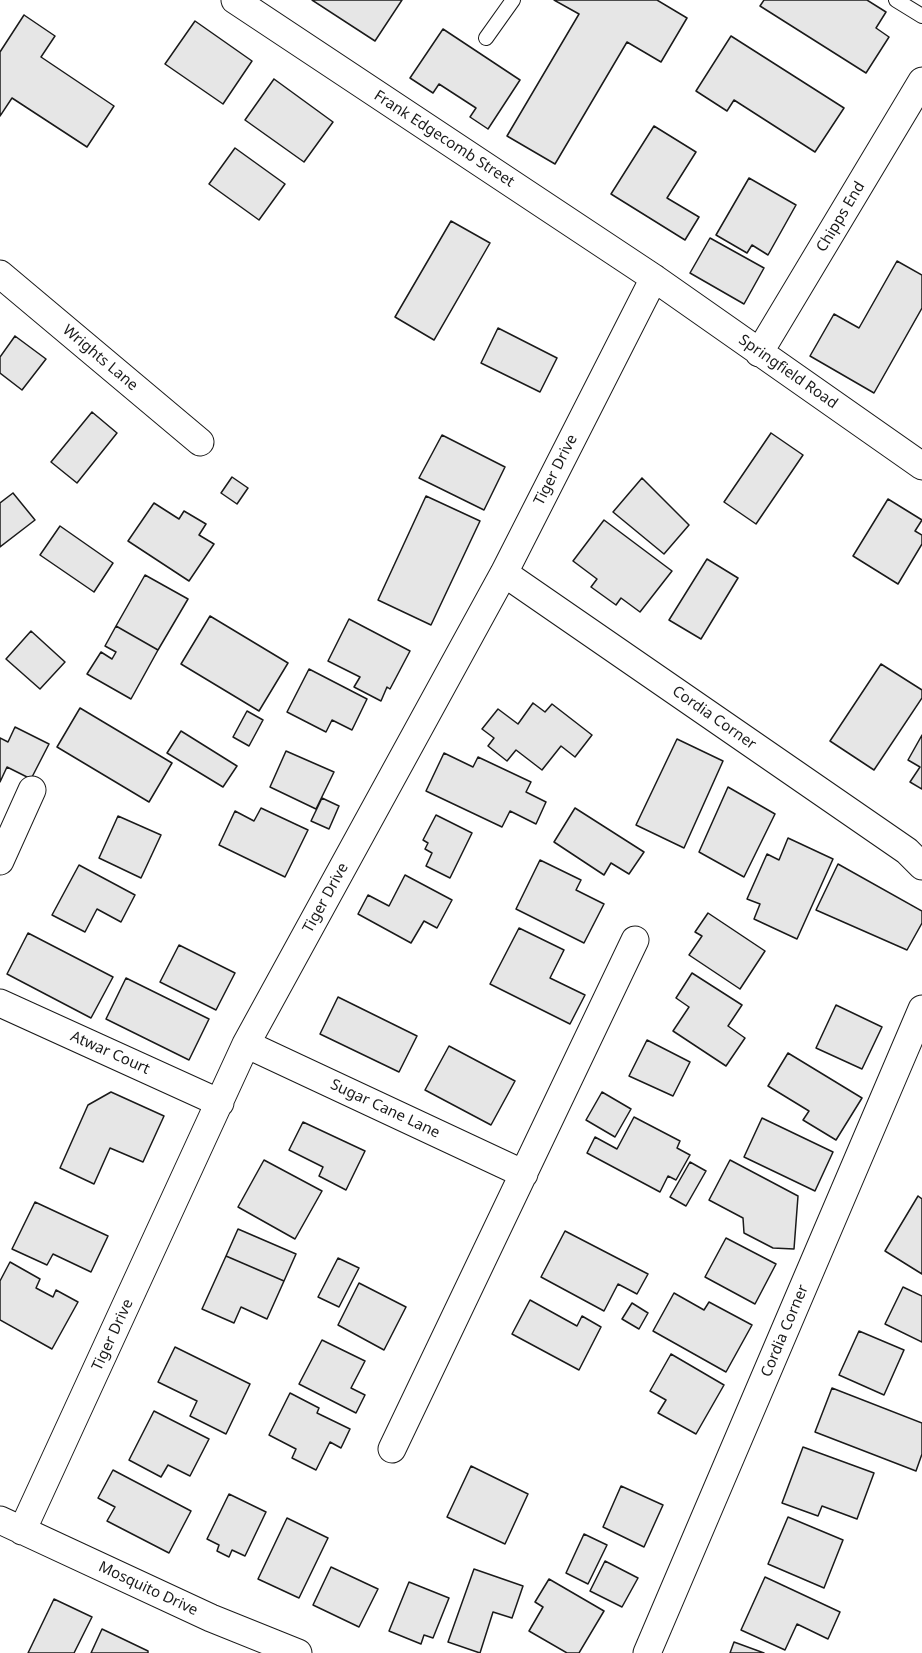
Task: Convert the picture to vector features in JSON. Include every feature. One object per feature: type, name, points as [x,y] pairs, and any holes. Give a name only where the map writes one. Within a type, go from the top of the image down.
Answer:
[{"type":"street","name":"Frank Edgecomb Street","points":[[235,0],[654,278]]},
{"type":"street","name":"Chipps End","points":[[759,352],[922,81]]},
{"type":"street","name":"Wrights Lane","points":[[0,274],[200,442]]},
{"type":"street","name":"Springfield Road","points":[[654,278],[922,466]]},
{"type":"street","name":"Tiger Drive","points":[[11,1526],[220,1103],[246,1044],[504,573],[654,278]]},
{"type":"street","name":"Cordia Corner","points":[[504,573],[907,851],[922,866]]},
{"type":"street","points":[[0,861],[32,790]]},
{"type":"street","points":[[392,1449],[636,940]]},
{"type":"street","name":"Atwar Court","points":[[0,1004],[220,1103]]},
{"type":"street","name":"Cordia Corner","points":[[647,1653],[922,1009]]},
{"type":"street","name":"Sugar Cane Lane","points":[[246,1044],[524,1174]]},
{"type":"street","name":"Mosquito Drive","points":[[11,1526],[211,1618],[298,1653]]},
{"type":"lane","points":[[486,38],[513,0]]},
{"type":"lane","points":[[896,0],[922,16]]},
{"type":"building","points":[[312,0],[402,0],[375,41]]},
{"type":"building","points":[[554,0],[657,0],[687,18],[661,62],[627,42],[555,164],[507,136],[579,14]]},
{"type":"building","points":[[764,0],[867,0],[886,12],[876,28],[889,37],[866,73],[760,6]]},
{"type":"building","points":[[24,15],[55,36],[41,57],[114,106],[87,147],[12,98],[0,116],[0,52]]},
{"type":"building","points":[[195,21],[252,61],[223,104],[165,64]]},
{"type":"building","points":[[443,29],[520,80],[488,129],[470,117],[476,108],[439,84],[433,93],[410,78]]},
{"type":"building","points":[[731,36],[844,108],[815,152],[734,100],[727,111],[696,91]]},
{"type":"building","points":[[274,79],[333,122],[304,162],[245,120]]},
{"type":"building","points":[[654,126],[696,152],[667,198],[699,217],[685,240],[611,194]]},
{"type":"building","points":[[235,148],[285,184],[259,220],[209,184]]},
{"type":"building","points":[[749,178],[796,205],[768,255],[752,245],[747,253],[716,235]]},
{"type":"building","points":[[451,221],[490,243],[434,340],[395,317]]},
{"type":"building","points":[[710,238],[764,268],[744,304],[690,273]]},
{"type":"building","points":[[897,261],[922,275],[922,308],[874,393],[810,356],[834,314],[859,328]]},
{"type":"building","points":[[498,328],[557,358],[540,392],[481,363]]},
{"type":"building","points":[[15,336],[46,359],[22,390],[0,373],[0,357]]},
{"type":"building","points":[[92,412],[117,433],[77,483],[51,462]]},
{"type":"building","points":[[771,433],[803,455],[756,524],[724,502]]},
{"type":"building","points":[[442,435],[505,467],[484,510],[419,478]]},
{"type":"building","points":[[232,477],[248,488],[237,504],[221,493]]},
{"type":"building","points":[[642,478],[689,525],[664,554],[613,512]]},
{"type":"building","points":[[13,493],[35,520],[0,547],[0,503]]},
{"type":"building","points":[[426,496],[480,521],[431,625],[378,600]]},
{"type":"building","points":[[888,499],[922,520],[915,531],[922,535],[922,544],[898,584],[853,556]]},
{"type":"building","points":[[154,503],[179,519],[184,511],[206,524],[199,535],[214,544],[189,581],[128,541]]},
{"type":"building","points":[[604,520],[672,571],[640,612],[621,598],[616,605],[591,587],[597,579],[573,561]]},
{"type":"building","points":[[60,526],[113,563],[94,592],[40,555]]},
{"type":"building","points":[[707,559],[738,578],[701,639],[669,620]]},
{"type":"building","points":[[145,575],[188,599],[158,650],[116,626]]},
{"type":"building","points":[[210,616],[288,663],[259,711],[181,664]]},
{"type":"building","points":[[349,619],[410,651],[390,689],[387,687],[381,701],[354,687],[360,677],[328,661]]},
{"type":"building","points":[[116,626],[158,650],[131,699],[87,674],[101,652],[112,659],[116,652],[105,646]]},
{"type":"building","points":[[31,631],[65,662],[40,689],[6,659]]},
{"type":"building","points":[[881,664],[922,690],[922,698],[874,770],[830,741]]},
{"type":"building","points":[[309,669],[367,699],[352,730],[332,720],[326,732],[287,712]]},
{"type":"building","points":[[533,703],[545,712],[552,704],[592,735],[575,757],[561,746],[542,770],[516,750],[507,761],[488,746],[494,738],[482,729],[498,709],[518,724]]},
{"type":"building","points":[[80,708],[172,763],[149,802],[57,747]]},
{"type":"building","points":[[247,711],[263,720],[249,746],[233,737]]},
{"type":"building","points":[[15,727],[49,744],[31,779],[7,767],[0,782],[0,738],[8,742]]},
{"type":"building","points":[[181,731],[237,766],[223,787],[167,753]]},
{"type":"building","points":[[922,735],[922,789],[910,782],[920,767],[908,760]]},
{"type":"building","points":[[677,739],[723,761],[684,848],[636,825]]},
{"type":"building","points":[[286,751],[334,772],[316,809],[270,787]]},
{"type":"building","points":[[444,753],[473,767],[478,757],[531,782],[526,792],[546,802],[536,824],[510,811],[502,827],[426,791]]},
{"type":"building","points":[[728,787],[775,814],[744,877],[699,852]]},
{"type":"building","points":[[322,798],[339,806],[329,829],[311,821]]},
{"type":"building","points":[[261,808],[308,830],[285,877],[219,845],[235,811],[254,821]]},
{"type":"building","points":[[575,808],[644,852],[629,874],[611,863],[604,875],[554,842]]},
{"type":"building","points":[[436,815],[472,833],[450,878],[426,866],[432,853],[425,849],[428,843],[423,840]]},
{"type":"building","points":[[118,816],[161,835],[141,878],[99,858]]},
{"type":"building","points":[[788,838],[833,859],[797,939],[754,919],[760,904],[747,899],[767,854],[779,860]]},
{"type":"building","points":[[540,860],[581,880],[576,890],[604,904],[584,943],[516,909]]},
{"type":"building","points":[[838,864],[922,911],[922,923],[907,950],[816,910]]},
{"type":"building","points":[[79,865],[135,895],[121,922],[97,909],[85,932],[52,915]]},
{"type":"building","points":[[405,875],[452,900],[437,928],[424,921],[411,943],[358,914],[368,895],[389,906]]},
{"type":"building","points":[[708,913],[765,951],[740,989],[689,955],[702,936],[695,932]]},
{"type":"building","points":[[519,928],[564,950],[550,978],[585,995],[570,1024],[490,984]]},
{"type":"building","points":[[28,933],[113,977],[91,1018],[7,974]]},
{"type":"building","points":[[179,945],[235,973],[216,1010],[160,982]]},
{"type":"building","points":[[692,973],[742,1005],[728,1026],[745,1038],[726,1066],[673,1031],[689,1007],[676,998]]},
{"type":"building","points":[[126,978],[209,1019],[189,1060],[106,1019]]},
{"type":"building","points":[[338,997],[417,1036],[399,1072],[320,1034]]},
{"type":"building","points":[[836,1005],[882,1027],[862,1069],[816,1048]]},
{"type":"building","points":[[647,1040],[690,1062],[673,1096],[629,1076]]},
{"type":"building","points":[[449,1046],[515,1081],[491,1125],[425,1090]]},
{"type":"building","points":[[788,1053],[862,1098],[836,1140],[803,1120],[809,1111],[768,1086]]},
{"type":"building","points":[[111,1092],[164,1116],[143,1162],[110,1148],[94,1184],[60,1168],[88,1105]]},
{"type":"building","points":[[602,1092],[631,1109],[615,1137],[586,1120]]},
{"type":"building","points":[[634,1117],[680,1141],[677,1148],[690,1155],[676,1180],[668,1176],[660,1192],[587,1153],[595,1137],[617,1149]]},
{"type":"building","points":[[762,1118],[833,1152],[815,1191],[744,1157]]},
{"type":"building","points":[[303,1122],[365,1151],[346,1190],[319,1176],[323,1167],[289,1150]]},
{"type":"building","points":[[264,1160],[322,1191],[295,1239],[238,1207]]},
{"type":"building","points":[[730,1160],[798,1196],[794,1249],[773,1248],[744,1233],[743,1218],[709,1200]]},
{"type":"building","points":[[690,1162],[706,1171],[686,1206],[670,1197]]},
{"type":"building","points":[[918,1196],[922,1199],[922,1274],[885,1251]]},
{"type":"building","points":[[35,1202],[108,1236],[91,1272],[53,1254],[47,1265],[12,1249]]},
{"type":"building","points":[[238,1229],[296,1254],[284,1281],[226,1256]]},
{"type":"building","points":[[565,1231],[648,1274],[637,1294],[618,1284],[604,1311],[541,1277]]},
{"type":"building","points":[[726,1238],[776,1264],[755,1304],[705,1277]]},
{"type":"building","points":[[226,1256],[284,1281],[267,1319],[241,1307],[234,1323],[202,1309]]},
{"type":"building","points":[[338,1258],[359,1268],[339,1307],[318,1297]]},
{"type":"building","points":[[10,1262],[40,1279],[36,1288],[53,1297],[56,1290],[78,1302],[52,1349],[0,1320],[0,1281]]},
{"type":"building","points":[[359,1283],[406,1307],[384,1350],[338,1325]]},
{"type":"building","points":[[903,1287],[922,1296],[922,1342],[885,1324]]},
{"type":"building","points":[[674,1293],[704,1310],[709,1302],[752,1325],[726,1372],[653,1331]]},
{"type":"building","points":[[530,1300],[577,1326],[582,1316],[601,1327],[579,1370],[512,1334]]},
{"type":"building","points":[[632,1303],[648,1313],[639,1329],[622,1319]]},
{"type":"building","points":[[859,1331],[904,1350],[884,1395],[839,1375]]},
{"type":"building","points":[[322,1340],[365,1361],[351,1388],[365,1395],[356,1413],[299,1384]]},
{"type":"building","points":[[175,1347],[250,1384],[226,1434],[190,1416],[197,1401],[158,1382]]},
{"type":"building","points":[[671,1354],[724,1385],[696,1434],[658,1413],[666,1400],[650,1391]]},
{"type":"building","points":[[832,1388],[922,1423],[922,1454],[916,1471],[815,1432]]},
{"type":"building","points":[[290,1393],[319,1408],[317,1413],[350,1429],[341,1448],[330,1442],[316,1470],[292,1458],[296,1449],[269,1435]]},
{"type":"building","points":[[154,1411],[209,1439],[190,1476],[168,1465],[161,1477],[129,1460]]},
{"type":"building","points":[[803,1447],[874,1473],[857,1519],[822,1506],[818,1516],[782,1503]]},
{"type":"building","points":[[471,1466],[528,1494],[505,1544],[447,1517]]},
{"type":"building","points":[[113,1470],[191,1511],[169,1553],[107,1521],[115,1507],[98,1498]]},
{"type":"building","points":[[621,1486],[663,1505],[644,1547],[603,1527]]},
{"type":"building","points":[[229,1494],[266,1512],[245,1556],[232,1550],[229,1557],[217,1551],[219,1545],[207,1539]]},
{"type":"building","points":[[788,1517],[843,1540],[824,1588],[768,1564]]},
{"type":"building","points":[[287,1518],[328,1538],[299,1598],[258,1579]]},
{"type":"building","points":[[584,1534],[607,1545],[588,1584],[566,1573]]},
{"type":"building","points":[[605,1561],[638,1578],[622,1607],[590,1591]]},
{"type":"building","points":[[331,1567],[378,1589],[359,1627],[313,1605]]},
{"type":"building","points":[[474,1569],[523,1586],[512,1618],[493,1612],[480,1653],[448,1642]]},
{"type":"building","points":[[765,1577],[840,1612],[828,1639],[797,1624],[785,1650],[741,1630]]},
{"type":"building","points":[[549,1579],[604,1611],[579,1653],[567,1653],[529,1631],[543,1607],[535,1602]]},
{"type":"building","points":[[409,1582],[449,1598],[433,1638],[424,1635],[421,1644],[389,1631]]},
{"type":"building","points":[[54,1599],[92,1617],[74,1653],[28,1653]]},
{"type":"building","points":[[102,1629],[148,1651],[148,1653],[91,1653]]},
{"type":"building","points":[[734,1642],[764,1653],[730,1653]]}]
